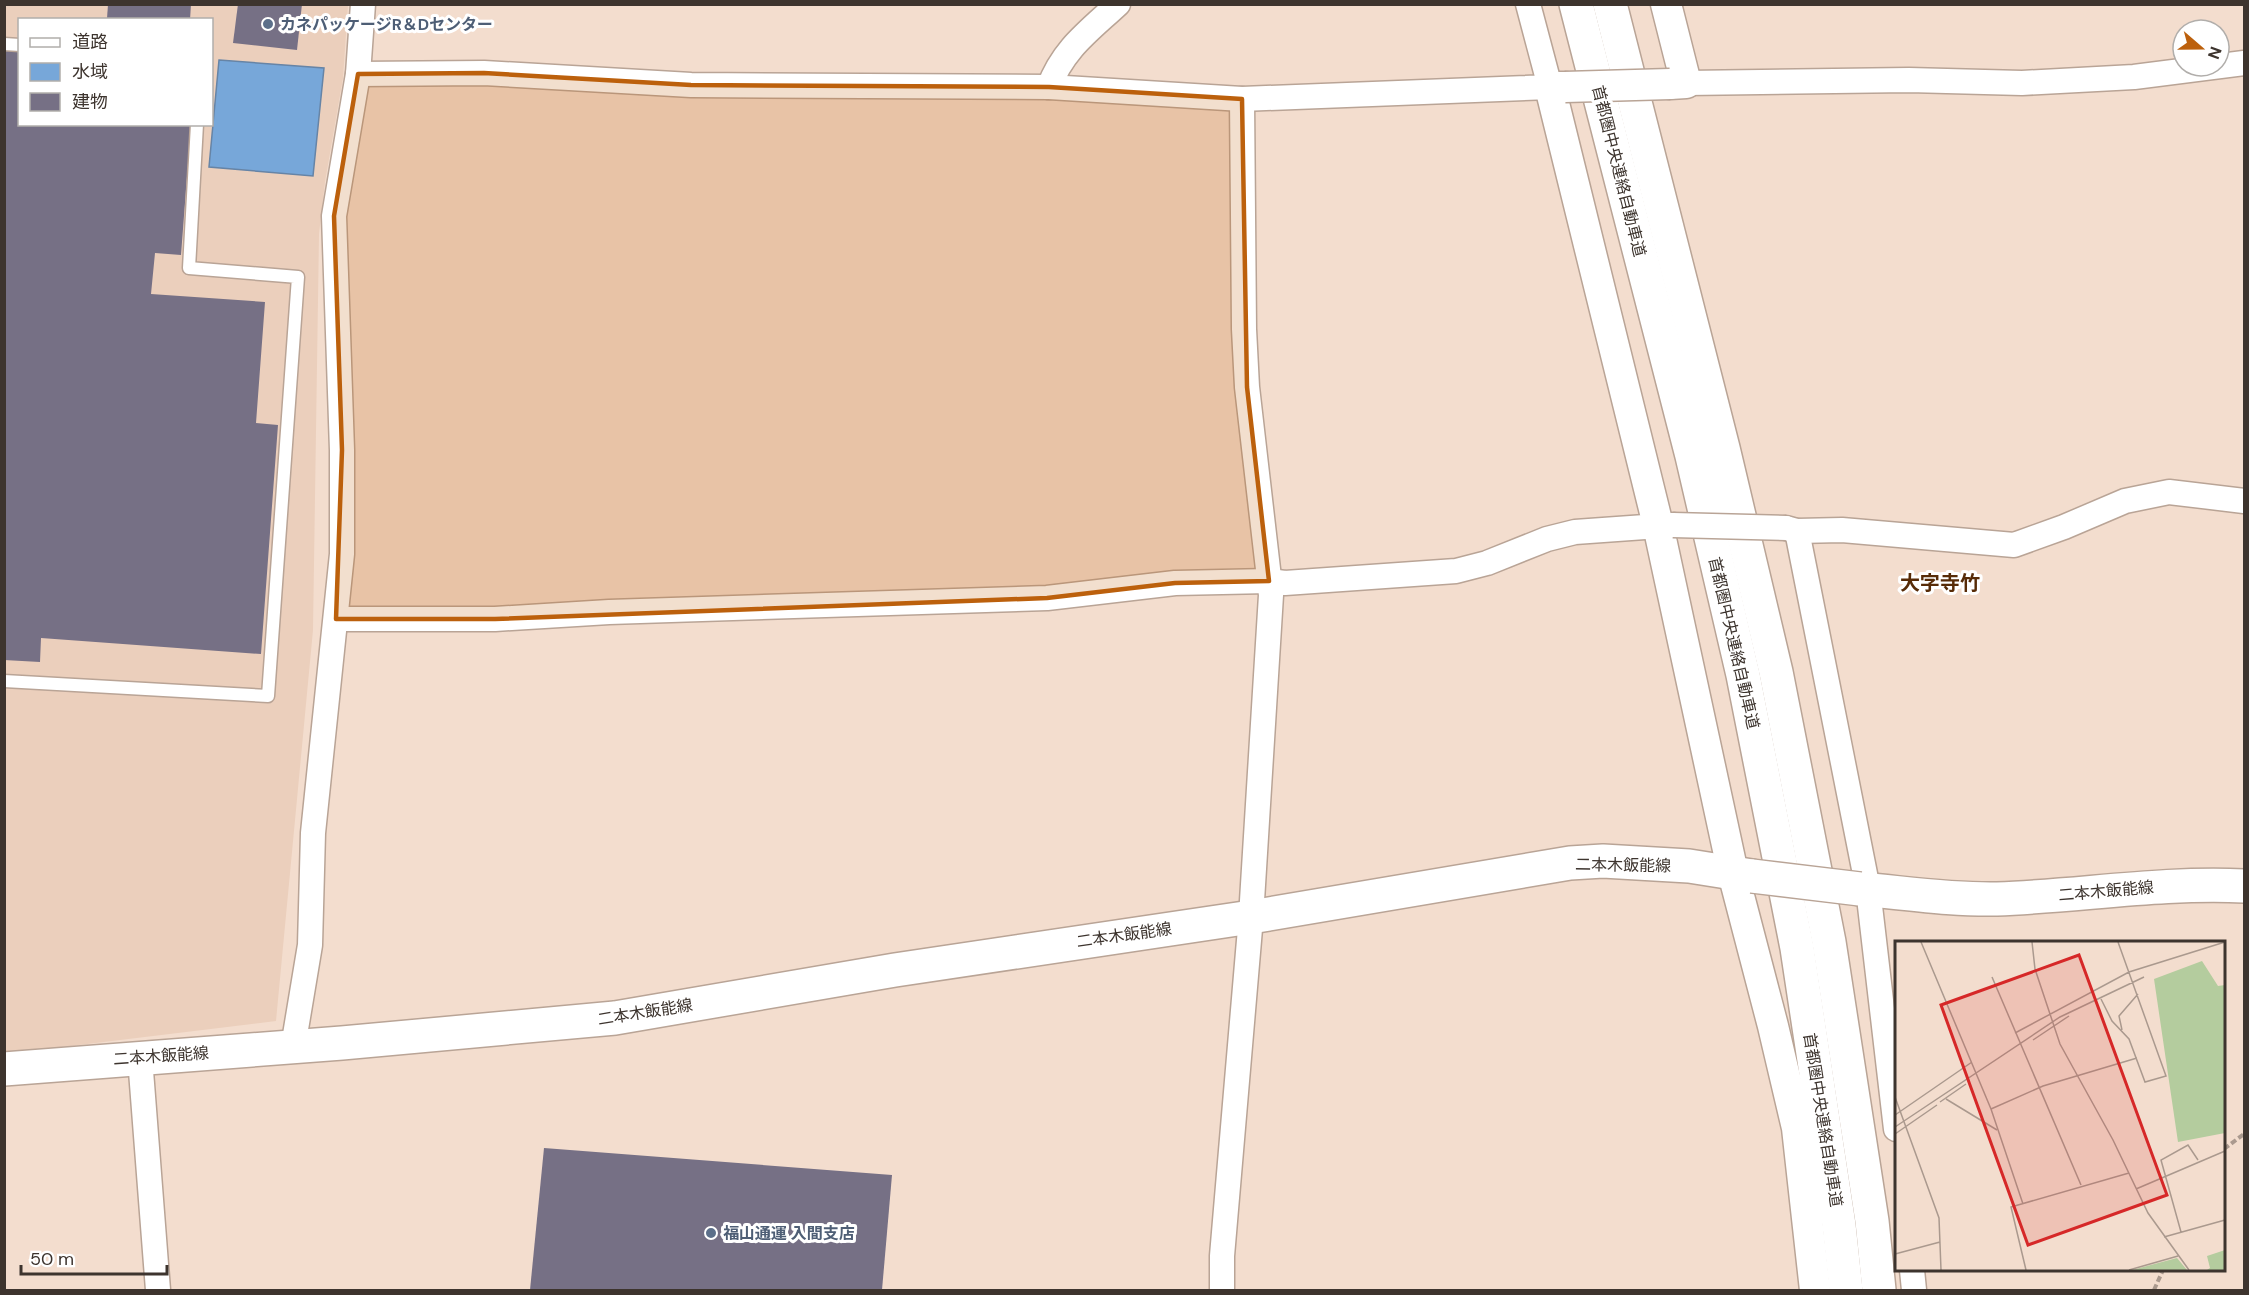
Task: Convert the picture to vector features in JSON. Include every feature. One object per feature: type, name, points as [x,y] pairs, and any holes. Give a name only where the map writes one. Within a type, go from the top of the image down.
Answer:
[{"type":"main road","name":"首都圏中央連絡自動車道","points":[[1576,4],[1692,456],[1743,675],[1797,948],[1839,1225],[1846,1290]]},
{"type":"main road","name":"首都圏中央連絡自動車道","points":[[1610,4],[1724,448],[1776,672],[1830,942],[1872,1221],[1879,1290]]},
{"type":"main road","name":"二本木飯能線","points":[[4,1069],[293,1047],[615,1018],[969,958],[1251,917],[1570,863],[1603,861],[1689,866],[1910,895],[1974,899],[2045,897],[2190,884],[2244,886]]},
{"type":"street","points":[[293,1047],[310,945],[314,833],[342,554],[342,462],[334,216],[358,74],[363,4]]},
{"type":"street","points":[[1048,87],[1056,66],[1074,44],[1118,4]]},
{"type":"street","points":[[1528,4],[1558,87],[1666,525],[1797,1128],[1815,1290]]},
{"type":"street","points":[[1666,4],[1678,84]]},
{"type":"street","points":[[358,74],[484,73],[691,84],[1048,87],[1242,99],[1678,84],[1909,80],[2022,83],[2134,77],[2244,63]]},
{"type":"street","points":[[1222,1290],[1223,1244],[1251,917],[1271,595],[1247,387],[1244,329],[1242,99]]},
{"type":"street","points":[[336,619],[495,619],[620,612],[1047,598],[1175,583],[1297,582],[1456,571],[1487,563],[1547,539],[1575,532],[1666,525],[1842,530],[2014,545],[2125,501],[2169,492],[2244,501]]},
{"type":"street","points":[[1791,530],[1864,889],[1895,1121]]},
{"type":"street","points":[[140,1058],[158,1290]]},
{"type":"street","points":[[1912,1271],[1914,1290]]},
{"type":"lane","points":[[4,681],[268,696],[298,277],[189,268],[197,126]]},
{"type":"path","points":[[2225,1148],[2244,1134]]},
{"type":"path","points":[[2154,1290],[2162,1271]]},
{"type":"highlighted area","points":[[484,73],[691,85],[1049,87],[1242,99],[1247,387],[1269,581],[1175,583],[1047,598],[495,619],[336,619],[342,450],[334,216],[358,74]]},
{"type":"shaded area","points":[[4,5],[348,5],[343,78],[325,182],[319,234],[313,630],[276,1021],[5,1054]]},
{"type":"water","points":[[219,60],[324,68],[313,176],[209,167]]},
{"type":"building","points":[[108,4],[191,4],[190,18],[107,18]]},
{"type":"building","name":"カネパッケージR＆Dセンター","points":[[238,4],[302,4],[297,50],[233,43]]},
{"type":"building","points":[[4,46],[18,47],[18,126],[191,126],[181,255],[155,253],[151,294],[265,302],[256,423],[278,425],[261,654],[41,638],[40,662],[4,660]]},
{"type":"building","name":"福山通運 入間支店","points":[[544,1148],[892,1175],[882,1290],[530,1290]]},
{"type":"place","name":"カネパッケージR＆Dセンター","points":[[268,24]]},
{"type":"place","name":"福山通運 入間支店","points":[[711,1233]]},
{"type":"district","name":"大字寺竹","points":[[1940,583]]}]
